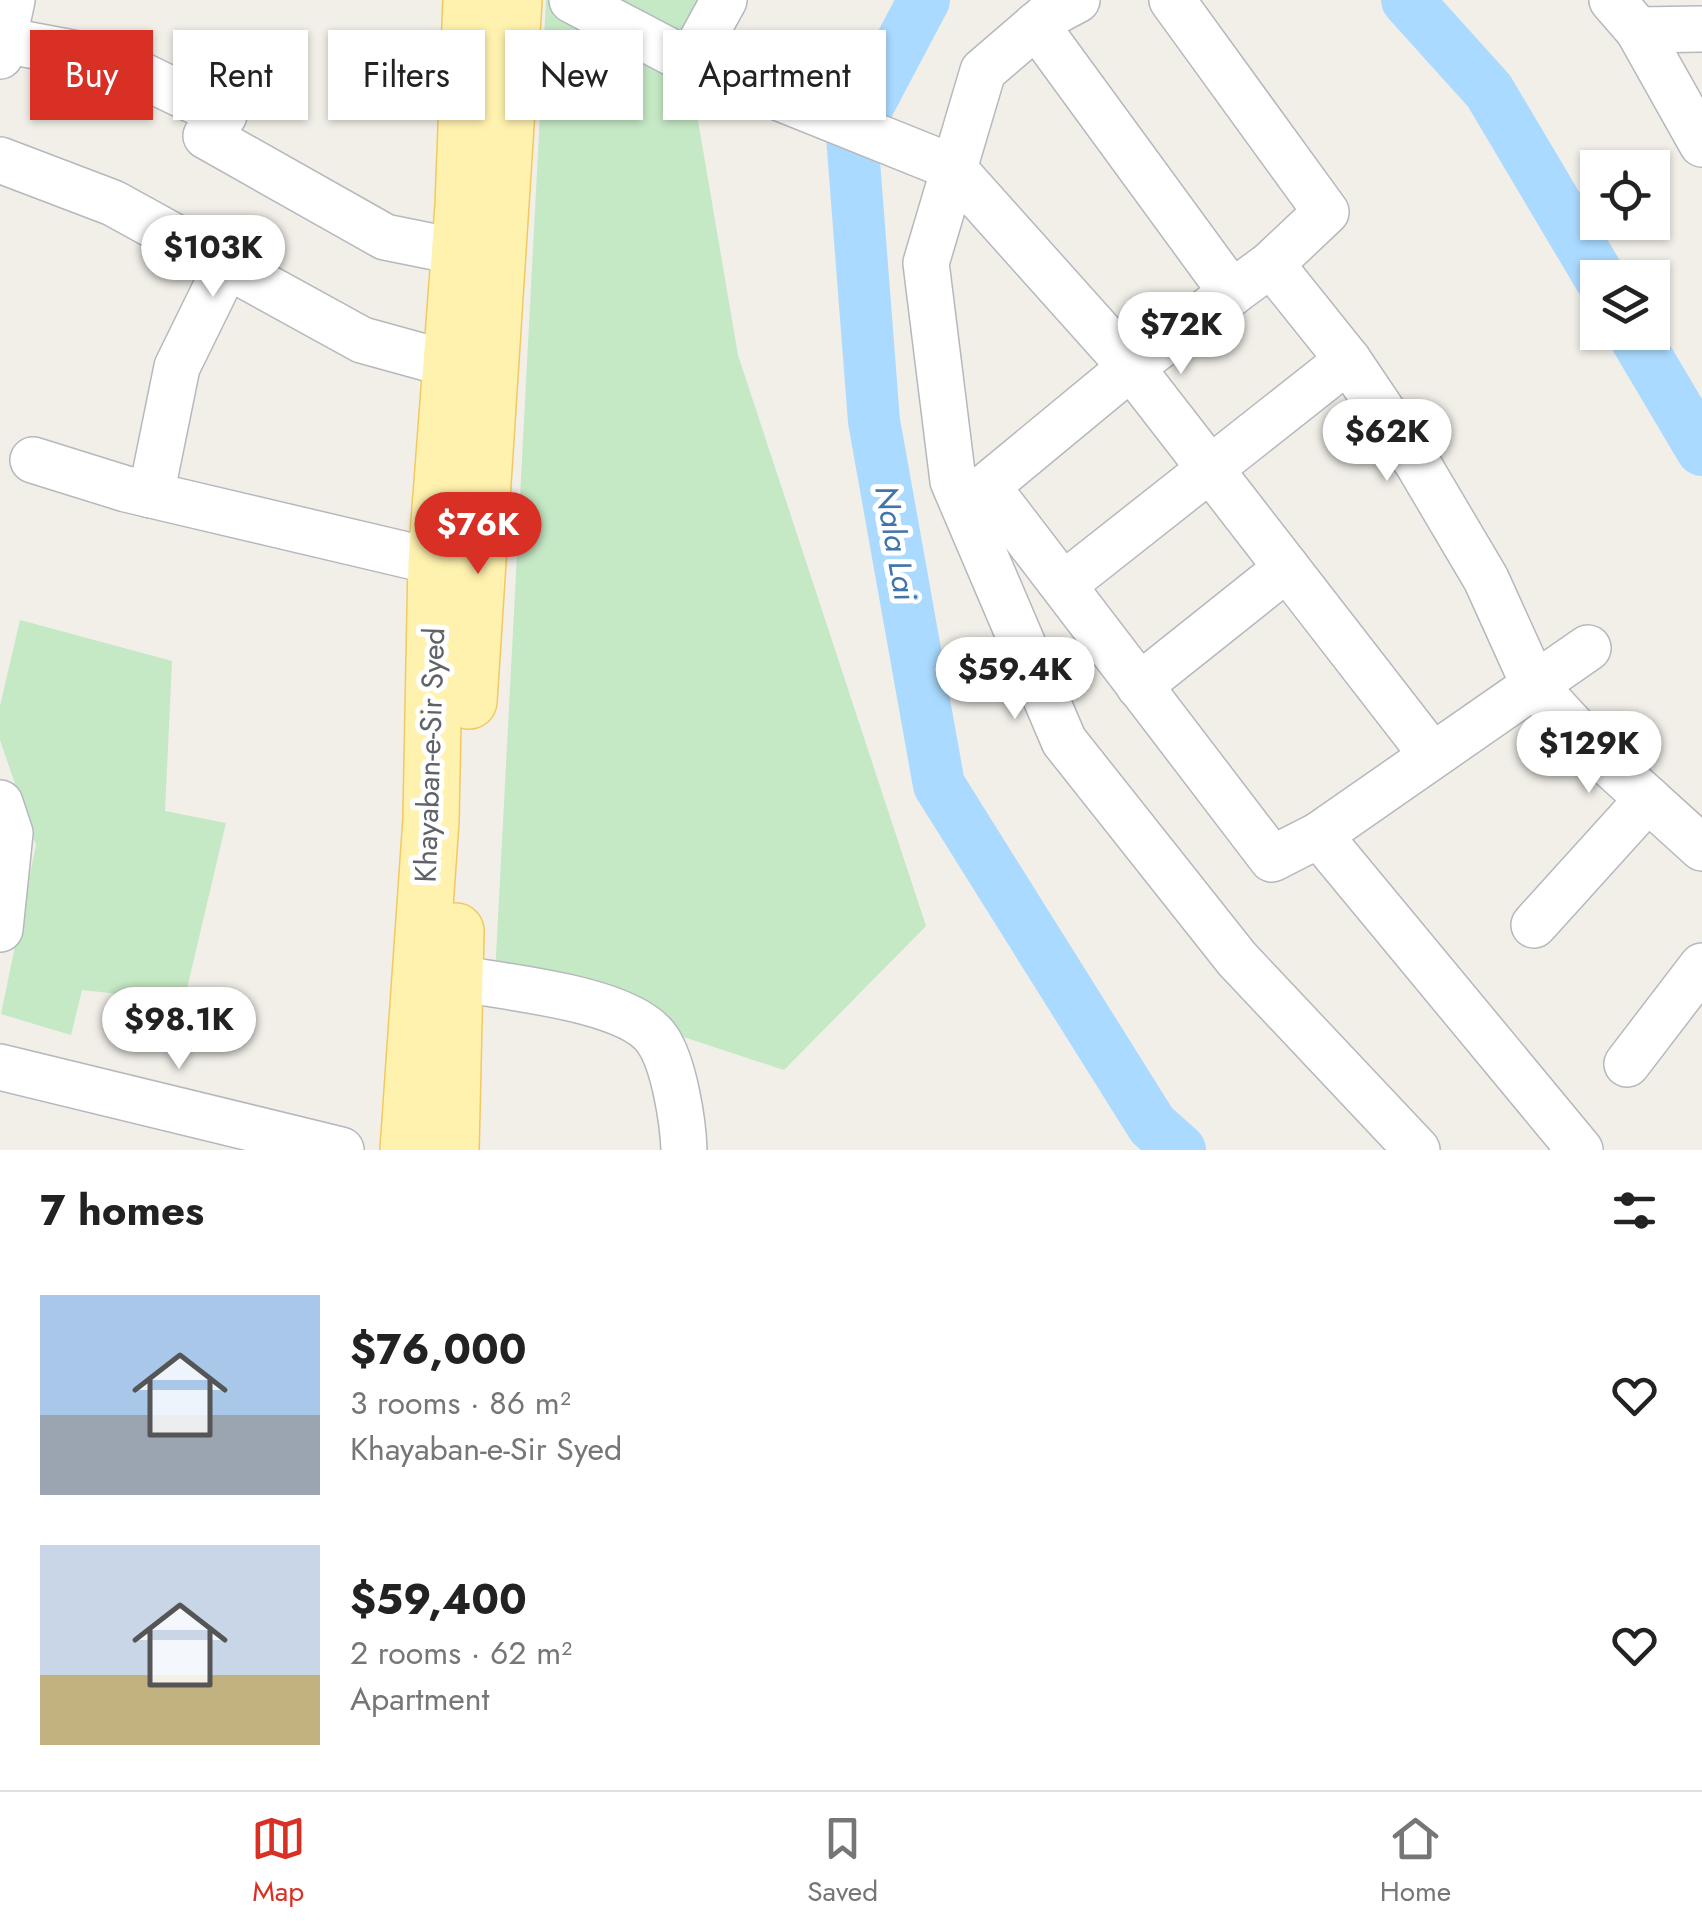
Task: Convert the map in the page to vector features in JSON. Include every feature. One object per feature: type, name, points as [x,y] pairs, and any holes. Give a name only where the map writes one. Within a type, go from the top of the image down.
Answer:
[{"type":"main road","name":"Khayaban-e-Sir Syed","points":[[408,1150],[431,820],[436,562],[459,252],[471,0]]},
{"type":"main road","name":"Khayaban-e-Sir Syed","points":[[451,1150],[458,862],[514,0]]},
{"type":"street","points":[[572,0],[663,47]]},
{"type":"street","points":[[712,30],[724,0]]},
{"type":"street","points":[[1078,0],[1036,24],[983,71],[939,162],[926,263],[953,481],[1064,741],[1237,959],[1417,1150]]},
{"type":"street","points":[[1172,0],[1326,212],[1271,264],[1130,367],[987,486],[1272,859],[1320,836],[1588,648]]},
{"type":"street","points":[[1625,15],[1702,30]]},
{"type":"street","points":[[1625,15],[1702,144]]},
{"type":"street","points":[[1036,24],[1232,292]]},
{"type":"street","points":[[5,32],[110,60],[224,115],[206,136],[385,236],[459,252]]},
{"type":"street","points":[[835,120],[939,162],[1130,367],[1432,754]]},
{"type":"street","points":[[0,160],[113,203],[270,293],[362,340],[449,364]]},
{"type":"street","points":[[1271,264],[1348,360],[1418,464],[1486,579],[1534,685],[1595,751],[1702,848]]},
{"type":"street","points":[[151,495],[177,367],[227,265]]},
{"type":"street","points":[[1063,585],[1348,360]]},
{"type":"street","points":[[33,460],[151,495],[436,562]]},
{"type":"street","points":[[1140,686],[1287,568]]},
{"type":"street","points":[[1534,924],[1648,799]]},
{"type":"street","points":[[0,803],[10,833],[4,856],[0,929]]},
{"type":"street","points":[[1320,836],[1580,1150]]},
{"type":"street","points":[[1627,1064],[1702,966]]},
{"type":"street","points":[[455,978],[614,1008],[657,1038],[683,1116],[684,1150]]},
{"type":"street","points":[[0,1068],[341,1150]]},
{"type":"green space","points":[[546,0],[570,0],[622,30],[544,30]]},
{"type":"green space","points":[[611,0],[703,0],[689,30],[672,30]]},
{"type":"green space","points":[[643,42],[663,53],[663,120],[698,120],[738,355],[926,926],[784,1070],[495,975],[540,120],[643,120]]},
{"type":"green space","points":[[20,620],[172,661],[165,811],[226,823],[184,1001],[82,990],[71,1035],[1,1014],[36,845],[0,740],[0,706]]},
{"type":"waterway","name":"Nala Lai","points":[[924,0],[852,136],[874,421],[939,785],[1152,1125],[1180,1150]]},
{"type":"waterway","name":"Nala Lai","points":[[1407,0],[1489,91],[1589,260]]},
{"type":"waterway","name":"Nala Lai","points":[[1643,350],[1702,450]]}]
